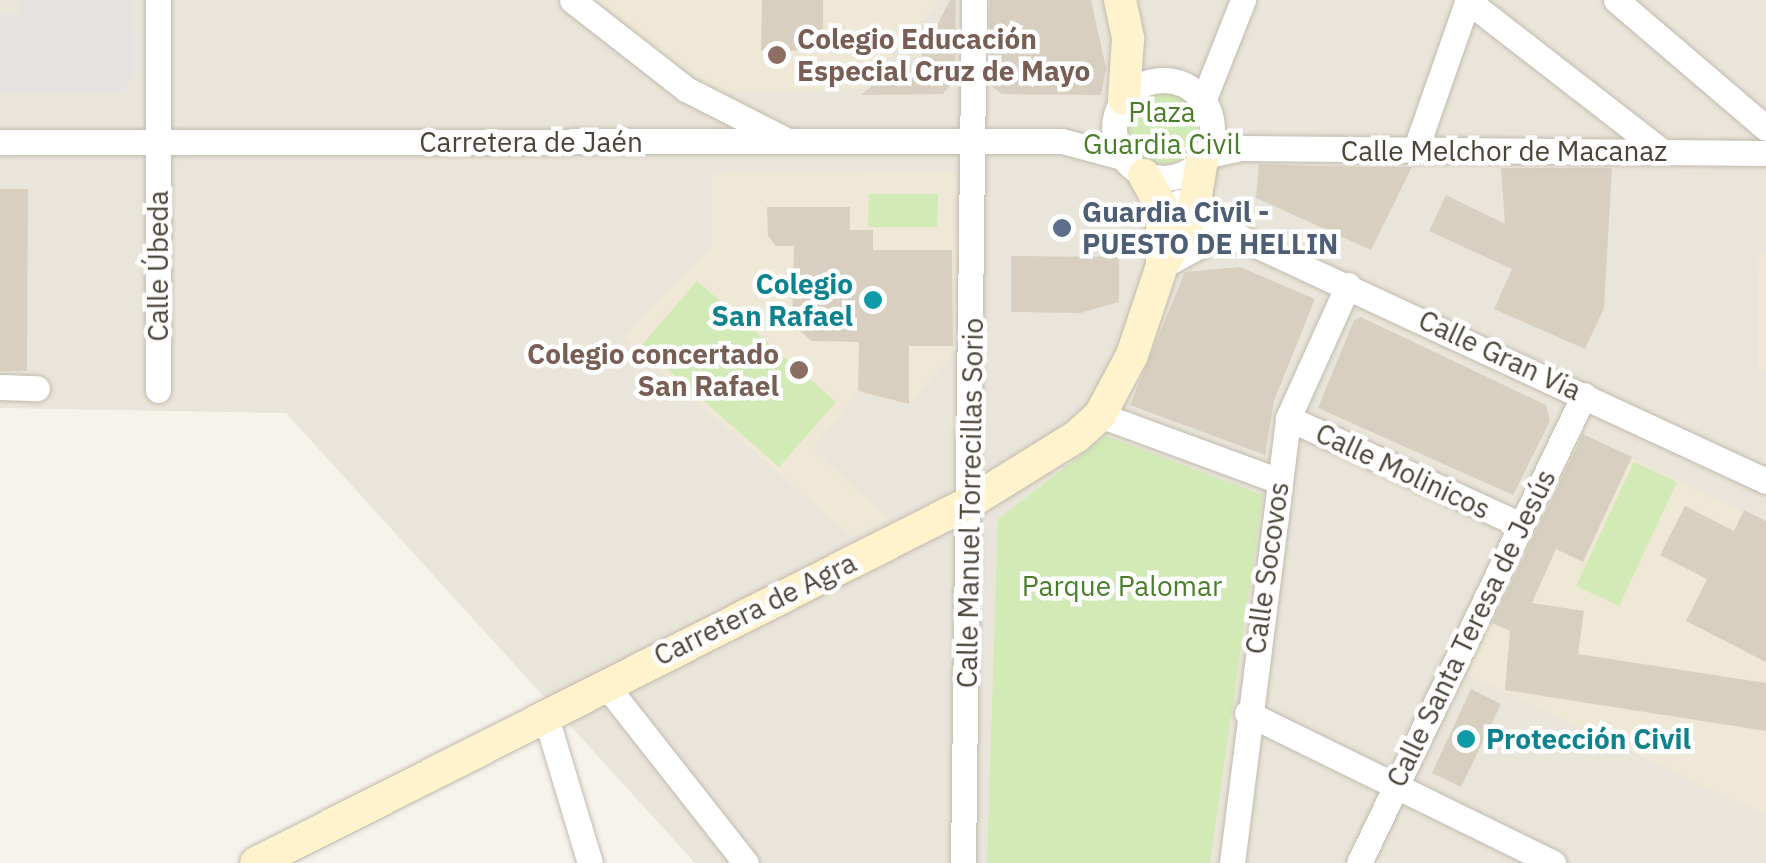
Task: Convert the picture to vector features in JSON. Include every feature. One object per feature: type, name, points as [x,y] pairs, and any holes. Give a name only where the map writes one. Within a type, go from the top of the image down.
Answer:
[{"type":"street","name":"Calle Úbeda","points":[[158,0],[158,390]]},
{"type":"street","points":[[572,0],[686,89],[790,142]]},
{"type":"street","name":"Calle Manuel Torrecillas Sorio","points":[[963,863],[976,142],[974,0]]},
{"type":"street","points":[[1120,0],[1142,97],[1140,172]]},
{"type":"street","points":[[1162,266],[1206,242],[1237,236],[1204,155],[1203,101],[1243,0]]},
{"type":"street","points":[[1616,0],[1766,128]]},
{"type":"street","points":[[1415,151],[1468,1],[1663,152]]},
{"type":"street","name":"Carretera de Jaén","points":[[1062,141],[1218,58]]},
{"type":"street","points":[[1142,97],[1203,101]]},
{"type":"street","name":"Carretera de Jaén","points":[[0,142],[1062,141],[1140,172]]},
{"type":"street","name":"Calle Melchor de Macanaz","points":[[1140,172],[1165,179],[1204,155],[1242,148],[1766,153]]},
{"type":"street","name":"Carretera de Agra","points":[[256,863],[604,684],[970,503],[1042,462],[1100,415],[1132,355],[1162,266],[1193,212],[1204,155]]},
{"type":"street","name":"Calle Gran Via","points":[[1140,172],[1193,212],[1237,236],[1766,480]]},
{"type":"street","name":"Carretera de Agra","points":[[1140,172],[1164,217],[1162,266]]},
{"type":"street","name":"Calle Socovos","points":[[1232,863],[1288,418],[1348,285]]},
{"type":"street","points":[[0,387],[37,388]]},
{"type":"street","name":"Calle Santa Teresa de Jesús","points":[[1360,863],[1518,524],[1584,394]]},
{"type":"street","points":[[1100,415],[1279,480]]},
{"type":"street","name":"Calle Molinicos","points":[[1288,418],[1518,524]]},
{"type":"street","points":[[604,684],[746,863]]},
{"type":"street","points":[[1248,713],[1554,863]]},
{"type":"street","points":[[545,714],[590,863]]},
{"type":"shaded area","points":[[0,0],[1766,0],[1766,863],[695,863],[286,413],[0,408]]},
{"type":"shaded area","points":[[22,0],[132,0],[134,77],[122,92],[0,92],[0,14],[21,14]]},
{"type":"shaded area","name":"Colegio Educación Especial Cruz de Mayo","points":[[590,0],[940,0],[862,89],[713,91]]},
{"type":"shaded area","name":"Colegio concertado San Rafael","points":[[955,172],[958,348],[909,404],[858,391],[813,449],[888,519],[852,537],[623,338],[711,248],[712,174]]},
{"type":"shaded area","points":[[1757,253],[1766,253],[1766,371],[1758,371]]},
{"type":"shaded area","points":[[1581,433],[1766,523],[1766,815],[1466,674]]},
{"type":"green space","name":"Plaza Guardia Civil","points":[[1162,92],[1188,102],[1198,128],[1188,154],[1162,164],[1136,154],[1126,128],[1136,102]]},
{"type":"green space","points":[[869,194],[938,194],[937,227],[868,227]]},
{"type":"green space","points":[[697,281],[836,402],[779,467],[641,346]]},
{"type":"green space","name":"Parque Palomar","points":[[1106,436],[1263,495],[1210,863],[987,863],[998,519]]},
{"type":"green space","points":[[1634,462],[1677,482],[1619,606],[1576,586]]},
{"type":"building","points":[[762,0],[823,0],[823,51],[761,50]]},
{"type":"building","points":[[950,0],[956,0],[955,80],[943,94],[861,95],[910,54],[911,76]]},
{"type":"building","points":[[990,0],[1091,0],[1106,68],[1101,95],[1002,94],[989,84]]},
{"type":"building","points":[[1259,164],[1412,167],[1371,250],[1256,198]]},
{"type":"building","points":[[1501,168],[1612,168],[1604,308],[1585,349],[1494,309],[1512,269],[1429,231],[1446,195],[1505,224]]},
{"type":"building","points":[[0,189],[28,189],[27,371],[0,371]]},
{"type":"building","name":"Colegio San Rafael","points":[[767,207],[850,207],[850,230],[873,230],[873,250],[952,250],[953,346],[909,346],[909,404],[858,391],[859,342],[811,341],[792,323],[794,246],[776,246],[768,236]]},
{"type":"building","points":[[1011,256],[1119,257],[1119,302],[1080,313],[1011,312]]},
{"type":"building","points":[[1240,267],[1315,299],[1274,401],[1265,455],[1130,405],[1185,272]]},
{"type":"building","points":[[1361,317],[1546,405],[1550,421],[1513,495],[1318,408],[1354,320]]},
{"type":"building","points":[[1583,434],[1632,457],[1583,562],[1556,549],[1532,603],[1584,611],[1578,654],[1766,683],[1766,731],[1505,690],[1510,631],[1492,623]]},
{"type":"building","points":[[1685,506],[1734,531],[1744,510],[1766,521],[1766,662],[1686,621],[1707,579],[1660,555]]},
{"type":"building","name":"Protección Civil","points":[[1471,689],[1501,704],[1461,787],[1432,773]]},
{"type":"place","name":"Colegio Educación Especial Cruz de Mayo","points":[[777,55]]},
{"type":"place","name":"Guardia Civil - PUESTO DE HELLIN","points":[[1062,228]]},
{"type":"place","name":"Colegio San Rafael","points":[[873,300]]},
{"type":"place","name":"Colegio concertado San Rafael","points":[[799,370]]},
{"type":"place","name":"Protección Civil","points":[[1466,739]]}]
